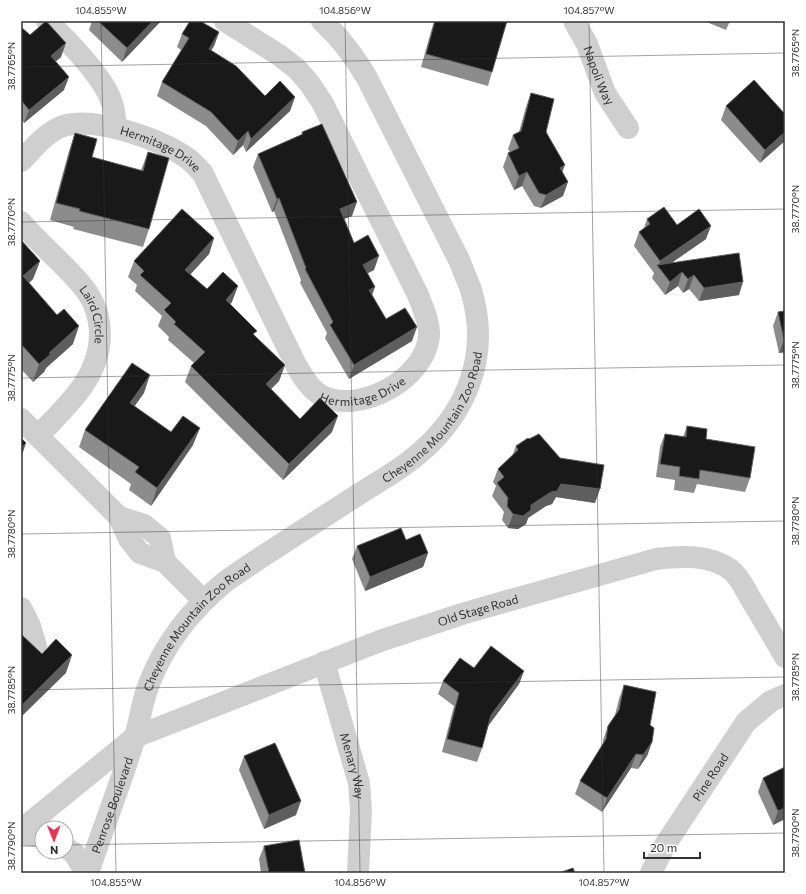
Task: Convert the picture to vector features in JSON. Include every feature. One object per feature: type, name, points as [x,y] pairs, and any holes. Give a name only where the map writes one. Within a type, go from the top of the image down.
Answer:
[{"type":"street","points":[[48,21],[66,39],[102,84],[112,103],[116,128]]},
{"type":"street","name":"Hermitage Drive","points":[[21,161],[46,135],[61,127],[75,123],[93,123],[116,128],[173,149],[188,159],[202,172],[296,366],[307,383],[322,396],[338,402],[373,398],[404,379],[416,368],[425,354],[429,336],[426,317],[418,295],[322,102],[297,69],[279,54],[225,21]]},
{"type":"street","name":"Cheyenne Mountain Zoo Road","points":[[135,737],[148,685],[161,658],[178,630],[203,600],[248,566],[408,462],[446,426],[458,409],[468,390],[475,368],[478,343],[476,317],[471,291],[460,262],[367,78],[353,54],[336,33],[322,21]]},
{"type":"street","name":"Napoli Way","points":[[574,21],[587,44],[605,93],[628,128]]},
{"type":"street","name":"Laird Circle","points":[[21,222],[84,288],[95,307],[100,325],[100,344],[97,362],[89,378],[78,393],[38,436]]},
{"type":"street","points":[[21,419],[119,517],[144,525],[160,538],[165,562],[203,600]]},
{"type":"street","name":"Old Stage Road","points":[[21,830],[135,737],[380,641],[466,613],[627,567],[678,556],[716,562],[732,570],[741,582],[785,657]]},
{"type":"street","points":[[21,608],[30,626],[36,646]]},
{"type":"street","name":"Menary Way","points":[[324,662],[359,783],[361,810],[358,873]]},
{"type":"street","name":"Pine Road","points":[[651,873],[665,845],[746,722],[771,701],[785,695]]},
{"type":"street","name":"Penrose Boulevard","points":[[87,873],[135,737]]},
{"type":"street","points":[[21,834],[34,836]]},
{"type":"street","points":[[74,853],[87,873]]},
{"type":"building","points":[[46,21],[66,43],[51,56],[69,77],[29,110],[21,100],[21,27],[30,35]]},
{"type":"building","points":[[98,21],[153,21],[127,48]]},
{"type":"building","points":[[190,21],[200,21],[219,32],[209,49],[236,66],[265,96],[280,81],[295,97],[251,139],[248,131],[238,141],[211,112],[162,82],[189,38],[182,34]]},
{"type":"building","points":[[435,21],[507,21],[492,72],[426,54]]},
{"type":"building","points":[[754,80],[784,113],[785,112],[785,132],[765,150],[726,106]]},
{"type":"building","points":[[531,93],[554,99],[546,132],[565,165],[560,168],[568,182],[546,195],[539,193],[527,172],[519,176],[508,153],[519,148],[513,135],[521,131]]},
{"type":"building","points":[[322,124],[357,202],[340,209],[354,243],[368,235],[379,256],[363,265],[375,287],[369,290],[386,319],[405,308],[417,327],[354,365],[330,325],[333,322],[305,269],[306,268],[279,198],[277,199],[258,154],[303,134],[302,132]]},
{"type":"building","points":[[75,133],[97,139],[92,157],[143,171],[148,152],[169,158],[149,229],[79,211],[80,209],[56,203]]},
{"type":"building","points":[[664,207],[677,225],[699,209],[711,226],[660,261],[639,232],[650,224],[647,219]]},
{"type":"building","points":[[182,209],[214,238],[185,270],[207,289],[223,272],[238,286],[226,300],[257,331],[253,334],[285,365],[266,384],[300,419],[320,398],[338,416],[289,464],[191,366],[205,352],[174,324],[176,322],[164,310],[171,303],[140,275],[144,271],[134,261]]},
{"type":"building","points":[[21,240],[40,261],[23,276],[57,315],[64,309],[79,326],[39,364],[21,344]]},
{"type":"building","points":[[739,253],[743,282],[704,288],[694,275],[688,279],[682,272],[670,282],[657,265]]},
{"type":"building","points":[[785,311],[785,339],[784,340],[778,312]]},
{"type":"building","points":[[132,363],[150,375],[130,403],[171,432],[183,416],[200,428],[157,488],[135,472],[139,467],[85,430]]},
{"type":"building","points":[[687,426],[707,429],[706,439],[755,447],[750,478],[700,470],[699,479],[679,476],[680,467],[660,464],[665,434],[686,437]]},
{"type":"building","points":[[539,434],[560,458],[604,465],[600,489],[561,484],[557,491],[551,492],[531,505],[531,510],[523,516],[513,514],[507,506],[508,498],[497,483],[504,477],[498,469],[518,450],[516,446],[528,438],[529,439]]},
{"type":"building","points":[[21,438],[26,443],[21,448]]},
{"type":"building","points":[[401,528],[406,540],[420,534],[428,553],[370,577],[357,546]]},
{"type":"building","points":[[21,634],[42,654],[56,639],[72,655],[21,706]]},
{"type":"building","points":[[491,646],[524,671],[491,715],[482,748],[447,739],[459,693],[443,681],[460,658],[474,668]]},
{"type":"building","points":[[624,685],[656,692],[650,725],[654,728],[652,742],[643,755],[636,754],[607,798],[580,781],[606,739],[608,726],[619,710]]},
{"type":"building","points":[[275,743],[301,801],[269,815],[244,756]]},
{"type":"building","points":[[785,767],[785,808],[778,811],[763,778]]},
{"type":"building","points":[[299,840],[305,873],[269,873],[264,846]]},
{"type":"building","points":[[573,868],[575,873],[559,873]]}]
